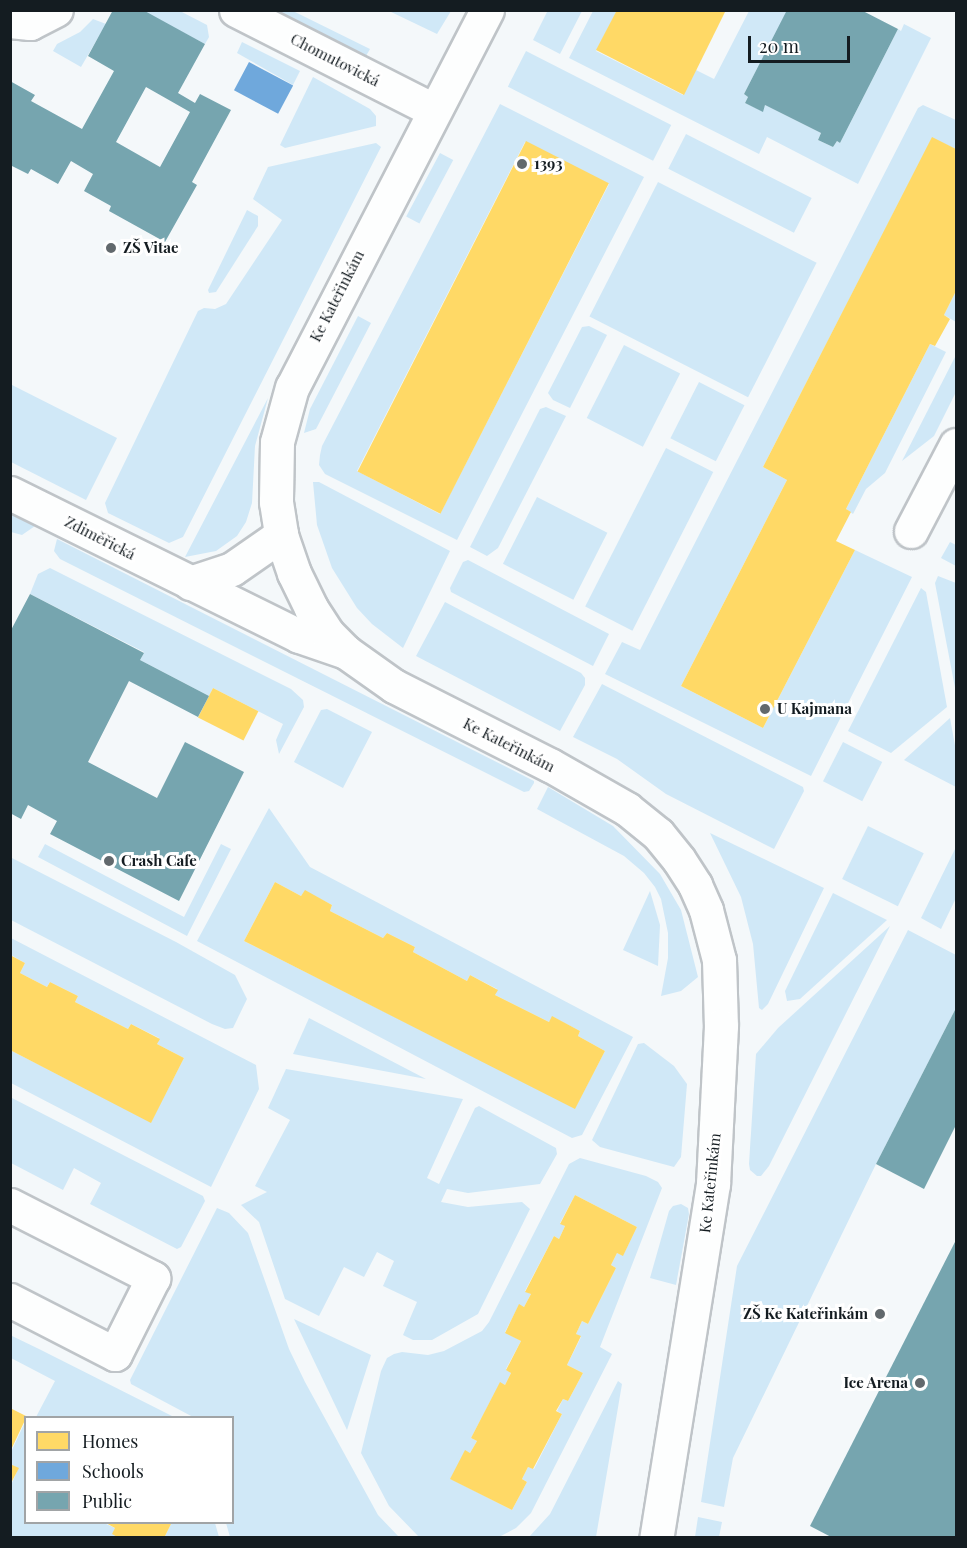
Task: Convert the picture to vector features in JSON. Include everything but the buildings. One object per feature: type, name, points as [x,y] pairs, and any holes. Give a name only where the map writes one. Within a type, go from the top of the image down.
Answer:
[{"type":"street","points":[[10,21],[30,23],[56,10]]},
{"type":"street","name":"Chomutovická","points":[[236,10],[433,110]]},
{"type":"street","name":"Ke Kateřinkám","points":[[487,10],[433,110],[292,387],[282,420],[275,464],[276,502],[281,535],[294,573],[311,608],[328,634],[346,652],[394,686],[550,765],[627,809],[658,834],[679,860],[695,885],[706,910],[718,960],[721,1026],[713,1184],[656,1538]]},
{"type":"street","points":[[911,531],[957,445]]},
{"type":"street","name":"Zdiměřická","points":[[10,493],[300,636],[346,652]]},
{"type":"street","points":[[190,583],[232,569],[281,535]]},
{"type":"street","points":[[10,1205],[153,1278],[115,1353],[10,1300]]},
{"type":"shaded area","points":[[548,10],[582,11],[560,54],[533,40]]},
{"type":"shaded area","points":[[143,11],[180,11],[207,25],[209,37],[205,44]]},
{"type":"shaded area","points":[[277,11],[293,11],[370,49],[366,56]]},
{"type":"shaded area","points":[[389,11],[451,11],[437,34]]},
{"type":"shaded area","points":[[593,11],[617,11],[596,51],[683,95],[696,70],[714,79],[749,11],[787,11],[744,94],[748,97],[745,103],[762,111],[765,105],[821,133],[818,140],[833,147],[837,141],[840,143],[898,29],[901,31],[904,24],[931,38],[858,184],[767,137],[759,154],[569,58]]},
{"type":"shaded area","points":[[93,19],[106,24],[81,67],[53,51],[57,44],[80,32]]},
{"type":"shaded area","points":[[242,42],[300,71],[293,85],[237,53]]},
{"type":"shaded area","points":[[526,51],[671,125],[653,161],[508,87]]},
{"type":"shaded area","points":[[313,77],[370,109],[376,116],[376,126],[285,148],[280,145]]},
{"type":"shaded area","points":[[500,104],[644,177],[457,540],[325,474],[319,465],[322,446]],"holes":[[[525,142],[609,184],[440,514],[357,471]]]},
{"type":"shaded area","points":[[923,105],[956,120],[956,149],[932,138],[763,467],[787,480],[681,686],[763,728],[855,550],[912,577],[811,776],[605,674],[622,642],[640,650],[918,108]]},
{"type":"shaded area","points":[[686,134],[812,198],[794,233],[668,169]]},
{"type":"shaded area","points":[[376,143],[381,147],[183,537],[169,543],[108,513],[105,503],[198,311],[204,308],[215,309],[226,304],[282,220],[253,199],[268,167]]},
{"type":"shaded area","points":[[440,153],[453,160],[419,224],[406,217]]},
{"type":"shaded area","points":[[658,182],[817,263],[748,397],[589,317]]},
{"type":"shaded area","points":[[247,210],[258,216],[258,226],[216,292],[209,293],[208,290]]},
{"type":"shaded area","points":[[956,291],[956,322],[944,315]]},
{"type":"shaded area","points":[[358,316],[371,323],[316,429],[304,433],[310,409]]},
{"type":"shaded area","points":[[589,326],[607,335],[570,408],[553,400],[548,393],[582,327]]},
{"type":"shaded area","points":[[930,344],[946,352],[885,473],[866,489],[853,514],[846,509]]},
{"type":"shaded area","points":[[624,345],[680,374],[643,447],[587,418]]},
{"type":"shaded area","points":[[956,355],[956,392],[934,436],[902,461]]},
{"type":"shaded area","points":[[699,382],[744,405],[716,461],[670,438]]},
{"type":"shaded area","points":[[10,384],[117,438],[86,500],[11,462]]},
{"type":"shaded area","points":[[268,398],[255,446],[252,503],[246,522],[237,536],[216,551],[185,557]]},
{"type":"shaded area","points":[[546,407],[566,416],[498,548],[487,556],[470,547],[540,409]]},
{"type":"shaded area","points":[[666,448],[713,472],[632,631],[585,607]]},
{"type":"shaded area","points":[[313,482],[319,482],[450,551],[403,648],[372,624],[357,608],[332,568],[317,525]]},
{"type":"shaded area","points":[[537,497],[607,533],[573,600],[503,564]]},
{"type":"shaded area","points":[[10,514],[35,526],[22,535],[11,532]]},
{"type":"shaded area","points":[[57,539],[534,783],[529,791],[524,792],[60,559],[54,551]]},
{"type":"shaded area","points":[[950,542],[956,545],[956,566],[941,558]]},
{"type":"shaded area","points":[[468,560],[609,634],[593,666],[451,592],[450,588],[463,562]]},
{"type":"shaded area","points":[[50,568],[291,689],[303,700],[304,707],[279,754],[276,740],[283,724],[213,688],[209,696],[140,660],[144,652],[30,594],[38,574]]},
{"type":"shaded area","points":[[938,576],[956,583],[956,693],[935,583]]},
{"type":"shaded area","points":[[921,588],[926,592],[947,707],[891,753],[848,731]]},
{"type":"shaded area","points":[[445,602],[581,673],[585,678],[585,685],[560,731],[416,656]]},
{"type":"shaded area","points":[[602,684],[803,787],[804,791],[774,849],[666,794],[617,759],[573,737]]},
{"type":"shaded area","points":[[327,709],[372,732],[343,788],[294,762],[321,710]]},
{"type":"shaded area","points":[[950,718],[956,751],[956,787],[904,760]]},
{"type":"shaded area","points":[[843,742],[882,762],[862,801],[823,781]]},
{"type":"shaded area","points":[[548,787],[613,826],[660,874],[681,910],[698,977],[681,991],[661,996],[668,958],[668,933],[661,899],[655,887],[644,873],[624,856],[537,809]]},
{"type":"shaded area","points":[[269,808],[310,867],[633,1037],[582,1135],[572,1138],[197,941]],"holes":[[[275,882],[301,896],[305,891],[332,905],[330,911],[383,938],[387,933],[415,947],[413,952],[467,981],[470,975],[497,989],[495,995],[549,1022],[553,1017],[580,1031],[578,1036],[605,1051],[575,1108],[244,941]]]},
{"type":"shaded area","points":[[868,826],[924,853],[898,906],[842,879]]},
{"type":"shaded area","points":[[710,833],[824,888],[768,1004],[762,1010],[759,1008],[753,944],[741,897]]},
{"type":"shaded area","points":[[45,844],[184,917],[221,844],[231,849],[187,936],[38,857]]},
{"type":"shaded area","points":[[956,847],[956,898],[941,929],[921,918]]},
{"type":"shaded area","points":[[10,857],[176,942],[235,975],[247,999],[233,1028],[225,1029],[212,1024],[11,920]]},
{"type":"shaded area","points":[[650,891],[660,925],[658,966],[623,950]]},
{"type":"shaded area","points":[[833,893],[887,920],[800,999],[787,1001],[785,991]]},
{"type":"shaded area","points":[[890,926],[769,1166],[761,1176],[757,1176],[750,1170],[749,1164],[756,1054],[778,1028]]},
{"type":"shaded area","points":[[908,930],[956,955],[956,1008],[876,1164],[733,1458],[724,1507],[701,1502],[737,1266]]},
{"type":"shaded area","points":[[11,938],[256,1065],[259,1089],[211,1187],[11,1083],[10,1050],[151,1122],[184,1058],[157,1044],[159,1038],[131,1024],[128,1029],[75,1002],[78,996],[50,982],[47,987],[20,973],[25,963],[11,955]]},
{"type":"shaded area","points":[[309,1018],[426,1079],[293,1054]]},
{"type":"shaded area","points":[[644,1043],[674,1066],[687,1084],[681,1157],[674,1167],[600,1147],[592,1140],[638,1044]]},
{"type":"shaded area","points":[[286,1069],[463,1099],[427,1178],[439,1184],[475,1108],[479,1106],[556,1148],[557,1154],[540,1184],[468,1193],[447,1189],[441,1202],[468,1207],[522,1202],[530,1209],[478,1314],[432,1340],[413,1340],[403,1335],[417,1302],[383,1286],[394,1261],[377,1252],[364,1277],[344,1267],[319,1316],[285,1299],[259,1222],[241,1205],[267,1192],[255,1186],[290,1120],[268,1108]]},
{"type":"shaded area","points":[[10,1097],[203,1196],[205,1201],[181,1247],[177,1249],[90,1204],[101,1183],[74,1168],[63,1190],[11,1163]]},
{"type":"shaded area","points":[[580,1158],[646,1176],[658,1182],[662,1188],[600,1347],[612,1354],[531,1513],[516,1528],[499,1537],[419,1537],[389,1506],[361,1453],[381,1371],[387,1358],[394,1354],[402,1352],[428,1355],[444,1351],[482,1331],[489,1322],[569,1164]],"holes":[[[575,1195],[637,1227],[623,1255],[617,1253],[611,1265],[616,1268],[588,1324],[582,1321],[576,1334],[581,1337],[567,1365],[583,1373],[568,1401],[563,1399],[557,1411],[562,1414],[534,1469],[528,1467],[522,1479],[527,1482],[512,1510],[451,1479],[465,1451],[470,1453],[477,1441],[471,1438],[500,1383],[505,1385],[511,1373],[506,1369],[521,1341],[505,1332],[519,1305],[524,1307],[531,1294],[525,1291],[554,1236],[559,1239],[565,1226],[560,1223]]]},
{"type":"shaded area","points":[[681,1204],[688,1208],[689,1214],[676,1285],[650,1278],[669,1211],[673,1206]]},
{"type":"shaded area","points":[[217,1208],[229,1213],[248,1233],[289,1349],[305,1382],[378,1515],[399,1537],[230,1537],[226,1524],[234,1524],[234,1416],[191,1416],[131,1384],[130,1380]]},
{"type":"shaded area","points":[[294,1319],[371,1355],[347,1430]]},
{"type":"shaded area","points":[[10,1335],[172,1416],[37,1416],[55,1381],[11,1358]]},
{"type":"shaded area","points":[[618,1381],[622,1384],[596,1537],[529,1537],[550,1514]]},
{"type":"shaded area","points":[[24,1424],[24,1524],[106,1524],[115,1528],[119,1537],[10,1537],[11,1485],[18,1469],[11,1464],[11,1452]]},
{"type":"shaded area","points":[[698,1517],[722,1522],[719,1537],[695,1537]]},
{"type":"shaded area","points":[[171,1524],[215,1524],[219,1537],[164,1538]]},
{"type":"place","name":"1393","points":[[522,164]]},
{"type":"place","name":"ZŠ Vitae","points":[[111,248]]},
{"type":"place","name":"U Kajmana","points":[[765,709]]},
{"type":"place","name":"Crash Cafe","points":[[109,861]]},
{"type":"place","name":"ZŠ Ke Kateřinkám","points":[[880,1314]]},
{"type":"place","name":"Ice Arena","points":[[920,1383]]}]
